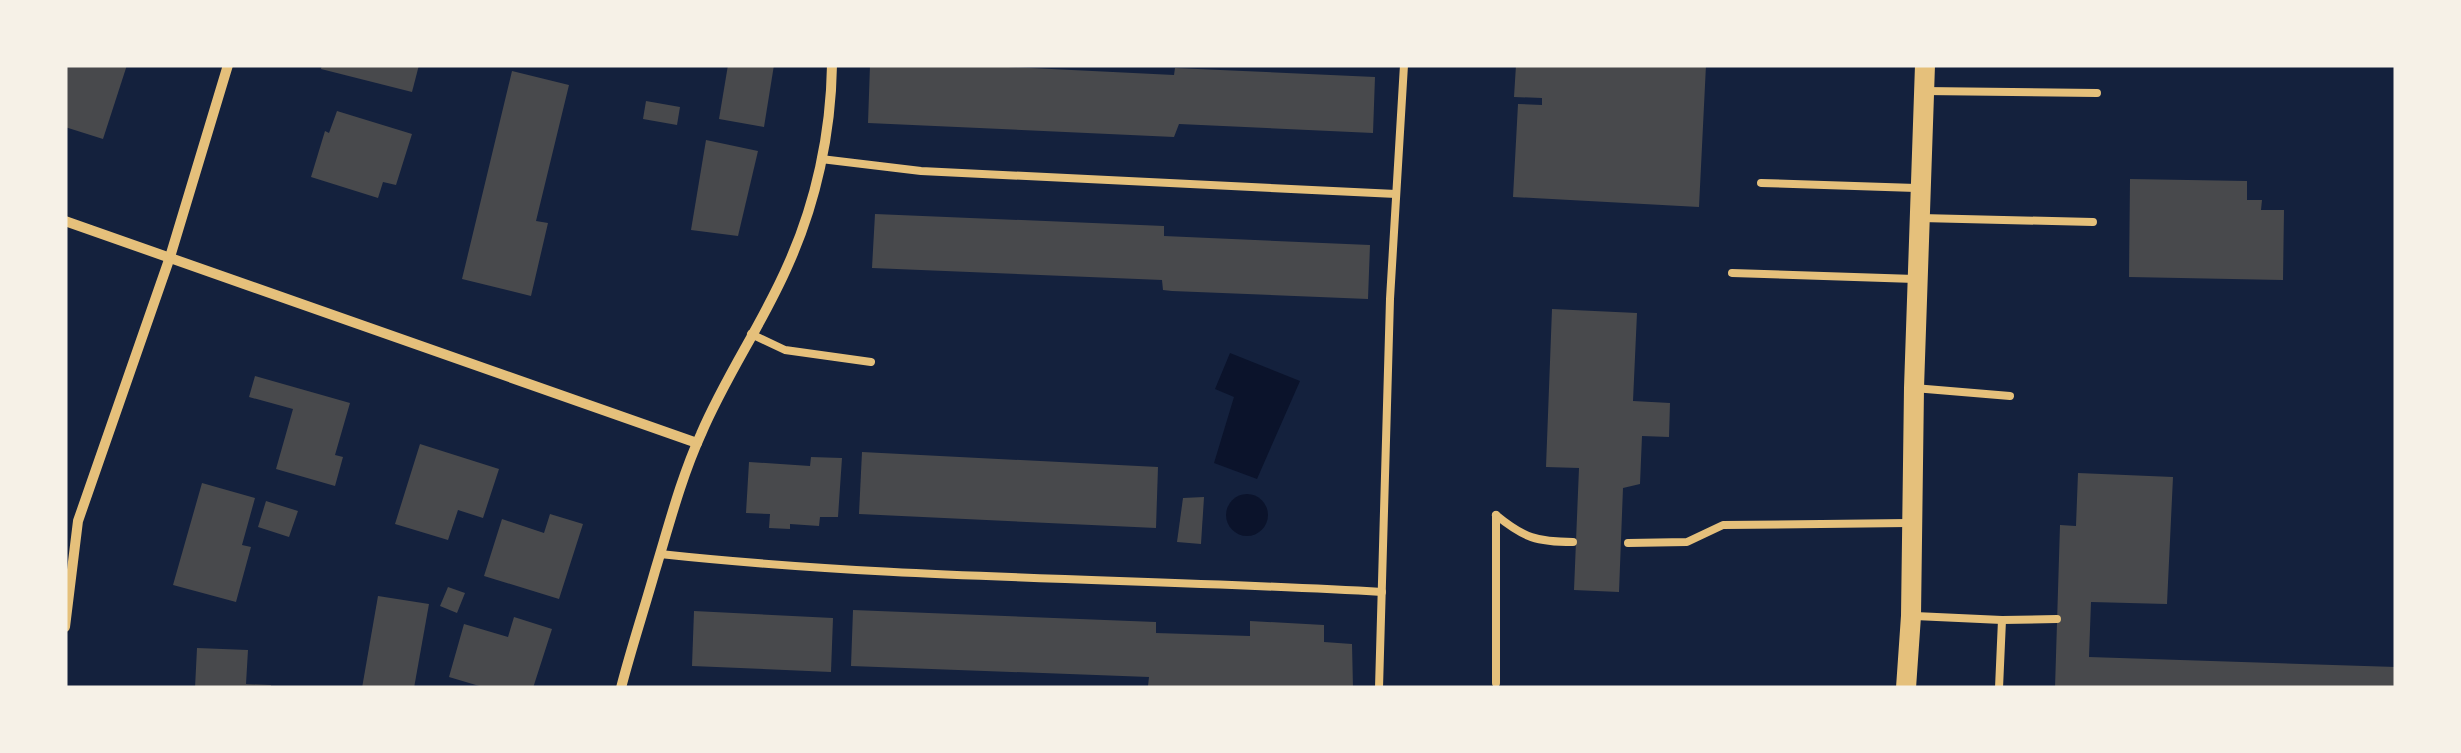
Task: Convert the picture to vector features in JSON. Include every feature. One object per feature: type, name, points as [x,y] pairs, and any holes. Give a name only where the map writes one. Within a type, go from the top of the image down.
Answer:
[{"type":"main road","points":[[1906,688],[1925,65]]},
{"type":"street","points":[[65,627],[78,521],[170,257],[228,65]]},
{"type":"street","points":[[620,688],[697,444],[802,232],[827,127],[832,65]]},
{"type":"street","points":[[65,221],[697,444]]},
{"type":"lane","points":[[1379,688],[1390,299],[1404,65]]},
{"type":"lane","points":[[1924,90],[2097,93]]},
{"type":"lane","points":[[821,159],[921,171],[1396,194]]},
{"type":"lane","points":[[1761,182],[1921,188]]},
{"type":"lane","points":[[1921,218],[2094,222]]},
{"type":"lane","points":[[1732,273],[1919,279]]},
{"type":"lane","points":[[751,334],[785,350],[871,362]]},
{"type":"lane","points":[[1914,388],[2010,396]]},
{"type":"lane","points":[[1496,683],[1496,515],[1518,533],[1547,542],[1573,542]]},
{"type":"lane","points":[[1628,544],[1687,542],[1723,525],[1912,523]]},
{"type":"lane","points":[[660,554],[850,570],[1382,592]]},
{"type":"lane","points":[[1911,616],[2057,620]]},
{"type":"lane","points":[[1999,688],[2002,620]]},
{"type":"water","points":[[1230,353],[1300,381],[1257,479],[1214,463],[1234,397],[1215,389]]},
{"type":"water","points":[[1247,494],[1262,500],[1268,515],[1262,530],[1247,536],[1232,530],[1226,515],[1232,500]]},
{"type":"building","points":[[65,65],[127,65],[103,139],[65,127]]},
{"type":"building","points":[[322,65],[419,65],[412,92],[321,69]]},
{"type":"building","points":[[728,65],[774,65],[764,127],[719,119]]},
{"type":"building","points":[[870,65],[967,65],[1174,75],[1175,68],[1375,77],[1373,133],[1179,124],[1174,137],[868,123]]},
{"type":"building","points":[[1516,65],[1706,65],[1699,207],[1513,197],[1518,104],[1542,105],[1542,98],[1514,97]]},
{"type":"building","points":[[512,71],[569,85],[536,221],[548,223],[531,296],[462,279]]},
{"type":"building","points":[[646,101],[680,107],[677,125],[643,119]]},
{"type":"building","points":[[337,111],[412,134],[396,185],[383,182],[378,198],[311,177],[325,131],[329,133]]},
{"type":"building","points":[[706,140],[758,151],[738,236],[691,230]]},
{"type":"building","points":[[2130,179],[2247,181],[2247,200],[2262,200],[2261,210],[2284,210],[2283,280],[2129,277]]},
{"type":"building","points":[[875,214],[1164,226],[1164,236],[1370,245],[1368,299],[1172,291],[1163,290],[1162,280],[872,268]]},
{"type":"building","points":[[1552,309],[1637,313],[1633,401],[1670,403],[1669,437],[1642,436],[1640,484],[1623,488],[1619,592],[1574,590],[1579,468],[1546,467]]},
{"type":"building","points":[[255,376],[350,403],[335,455],[343,457],[335,486],[276,469],[293,409],[249,397]]},
{"type":"building","points":[[420,444],[499,469],[483,518],[458,510],[448,540],[395,524]]},
{"type":"building","points":[[862,452],[1158,467],[1156,528],[859,514]]},
{"type":"building","points":[[811,457],[842,458],[838,517],[820,517],[819,526],[790,524],[790,529],[769,528],[770,514],[746,513],[749,462],[810,466]]},
{"type":"building","points":[[2078,473],[2173,477],[2167,604],[2091,602],[2089,657],[2396,667],[2396,688],[2055,688],[2060,525],[2076,526]]},
{"type":"building","points":[[202,483],[255,498],[242,545],[251,547],[236,602],[173,585]]},
{"type":"building","points":[[1204,497],[1201,544],[1177,542],[1183,498]]},
{"type":"building","points":[[266,501],[298,511],[289,537],[258,527]]},
{"type":"building","points":[[550,514],[583,524],[559,599],[484,576],[502,519],[544,533]]},
{"type":"building","points":[[448,587],[465,593],[457,613],[440,606]]},
{"type":"building","points":[[378,596],[429,604],[414,688],[362,688]]},
{"type":"building","points":[[853,610],[1156,622],[1156,633],[1250,636],[1250,621],[1324,625],[1324,642],[1352,644],[1353,688],[1148,686],[1149,677],[851,666]]},
{"type":"building","points":[[694,611],[833,618],[831,672],[692,666]]},
{"type":"building","points":[[514,617],[552,629],[533,688],[486,688],[449,677],[464,624],[508,637]]},
{"type":"building","points":[[197,648],[248,650],[246,684],[271,688],[195,688]]}]
